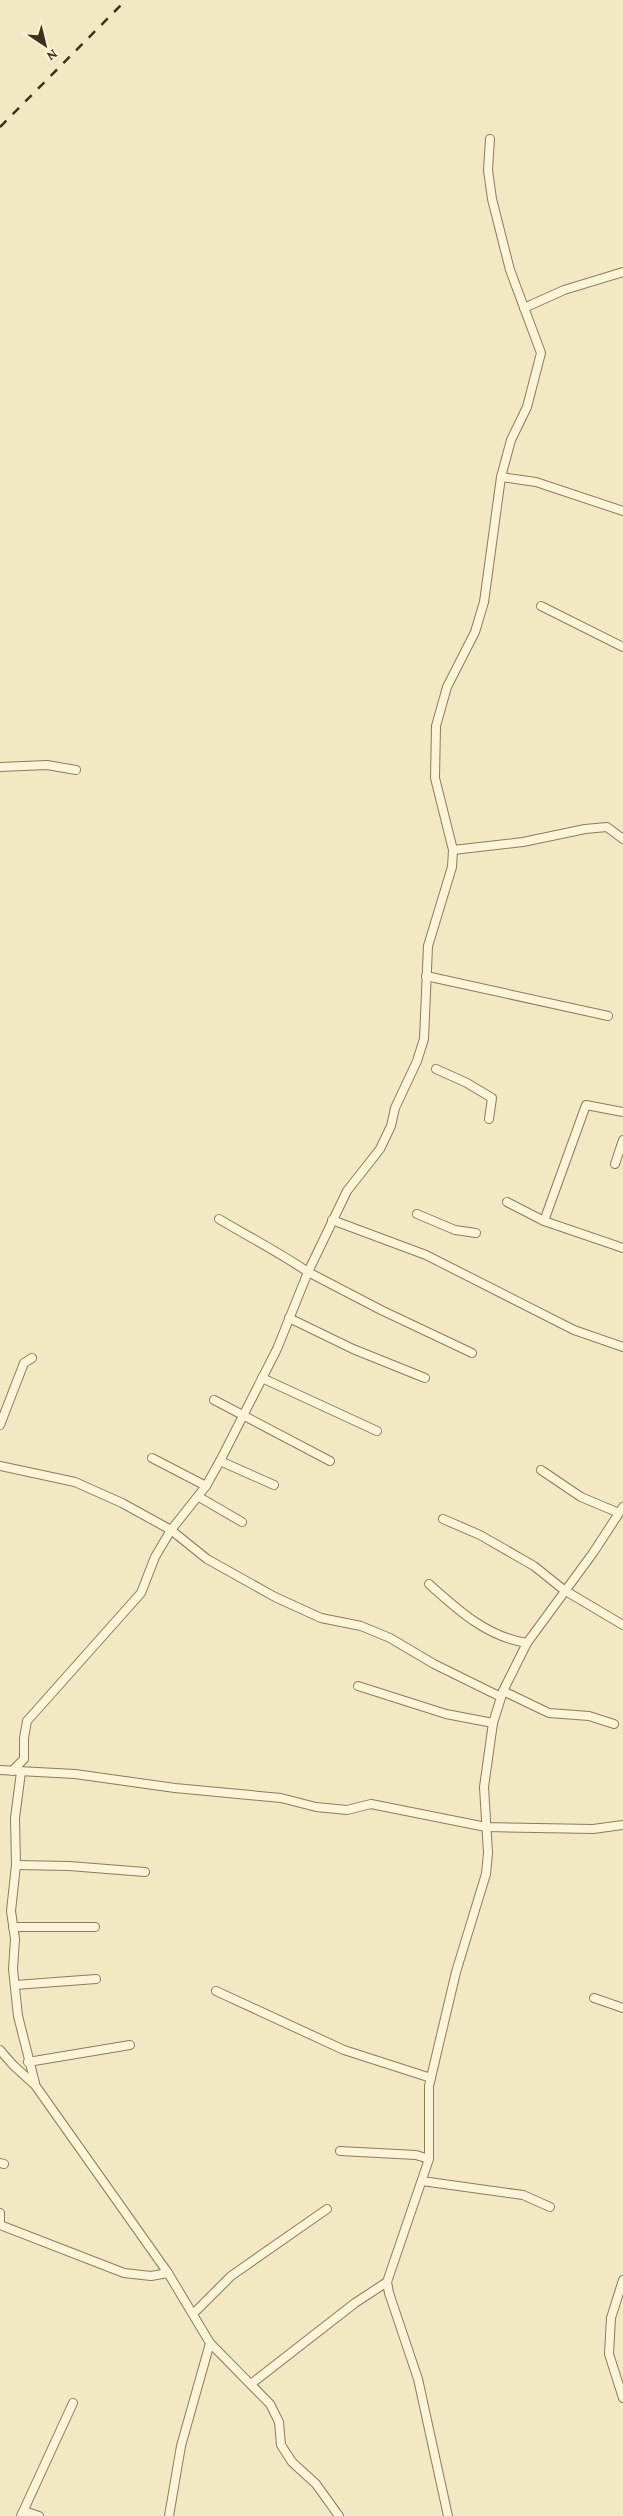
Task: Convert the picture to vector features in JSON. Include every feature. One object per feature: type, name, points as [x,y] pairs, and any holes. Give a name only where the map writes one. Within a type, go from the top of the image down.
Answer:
[{"type":"street","points":[[12,1771],[24,1759],[24,1738],[27,1722],[141,1593],[155,1557],[171,1530],[206,1486],[262,1378],[332,1220],[347,1191],[380,1149],[391,1126],[402,1092],[417,1061],[424,1039],[428,946],[452,867],[453,850],[435,778],[436,726],[447,687],[475,632],[484,602],[501,477],[511,440],[527,407],[541,353],[510,270],[492,200],[488,170],[490,139]]},
{"type":"street","points":[[524,308],[564,290],[623,272]]},
{"type":"street","points":[[501,477],[536,482],[623,510]]},
{"type":"street","points":[[541,606],[623,647]]},
{"type":"street","points":[[0,767],[48,765],[76,770]]},
{"type":"street","points":[[453,850],[523,842],[585,828],[607,827],[623,839]]},
{"type":"street","points":[[426,976],[608,1016]]},
{"type":"street","points":[[436,1069],[467,1082],[492,1098],[489,1119]]},
{"type":"street","points":[[544,1221],[586,1105],[623,1112]]},
{"type":"street","points":[[615,1164],[623,1140]]},
{"type":"street","points":[[507,1202],[544,1221],[623,1248]]},
{"type":"street","points":[[417,1214],[456,1230],[476,1233]]},
{"type":"street","points":[[219,1219],[251,1238],[272,1247],[308,1272],[381,1310],[472,1353]]},
{"type":"street","points":[[332,1220],[426,1255],[574,1330],[623,1347]]},
{"type":"street","points":[[289,1318],[370,1356],[425,1378]]},
{"type":"street","points":[[0,1425],[24,1362],[32,1358]]},
{"type":"street","points":[[262,1378],[377,1431]]},
{"type":"street","points":[[214,1400],[330,1460]]},
{"type":"street","points":[[152,1458],[206,1486]]},
{"type":"street","points":[[220,1461],[274,1485]]},
{"type":"street","points":[[0,1466],[75,1482],[122,1503],[171,1530],[207,1559],[276,1597],[321,1618],[361,1626],[390,1638],[434,1664],[549,1713],[589,1716],[614,1724]]},
{"type":"street","points":[[448,2516],[418,2379],[388,2293],[388,2282],[429,2159],[431,2078],[456,1972],[486,1874],[488,1853],[484,1786],[493,1723],[502,1694],[527,1643],[564,1590],[593,1553],[621,1510],[580,1497],[541,1470]]},
{"type":"street","points":[[199,1497],[242,1522]]},
{"type":"street","points":[[443,1519],[480,1535],[534,1566],[564,1590],[623,1625]]},
{"type":"street","points":[[429,1584],[456,1608],[490,1632],[509,1640],[527,1643]]},
{"type":"street","points":[[358,1686],[446,1714],[493,1723]]},
{"type":"street","points":[[0,1770],[74,1774],[175,1788],[281,1798],[316,1807],[347,1810],[371,1804],[486,1827],[593,1829],[623,1825]]},
{"type":"street","points":[[21,1772],[15,1818],[16,1865],[11,1911],[15,1939],[15,1985],[18,2016],[35,2085]]},
{"type":"street","points":[[16,1865],[69,1866],[145,1872]]},
{"type":"street","points":[[13,1927],[95,1927]]},
{"type":"street","points":[[15,1985],[96,1979]]},
{"type":"street","points":[[216,1991],[344,2050],[431,2078]]},
{"type":"street","points":[[594,1998],[623,2008]]},
{"type":"street","points":[[28,2062],[130,2045]]},
{"type":"street","points":[[0,2050],[35,2085],[168,2273],[210,2343],[270,2404],[279,2422],[281,2446],[292,2462],[316,2484],[338,2516]]},
{"type":"street","points":[[340,2151],[416,2155],[429,2159]]},
{"type":"street","points":[[422,2181],[523,2195],[550,2207]]},
{"type":"street","points":[[193,2314],[231,2276],[327,2209]]},
{"type":"street","points":[[0,2213],[0,2225],[124,2273],[152,2276],[168,2273]]},
{"type":"street","points":[[623,2280],[611,2318],[609,2354],[623,2398]]},
{"type":"street","points":[[251,2384],[355,2302],[388,2282]]},
{"type":"street","points":[[169,2516],[180,2446],[210,2343]]},
{"type":"street","points":[[21,2515],[73,2403]]},
{"type":"street","points":[[21,2515],[27,2512],[39,2516]]},
{"type":"railway","points":[[0,127],[126,0]]}]
